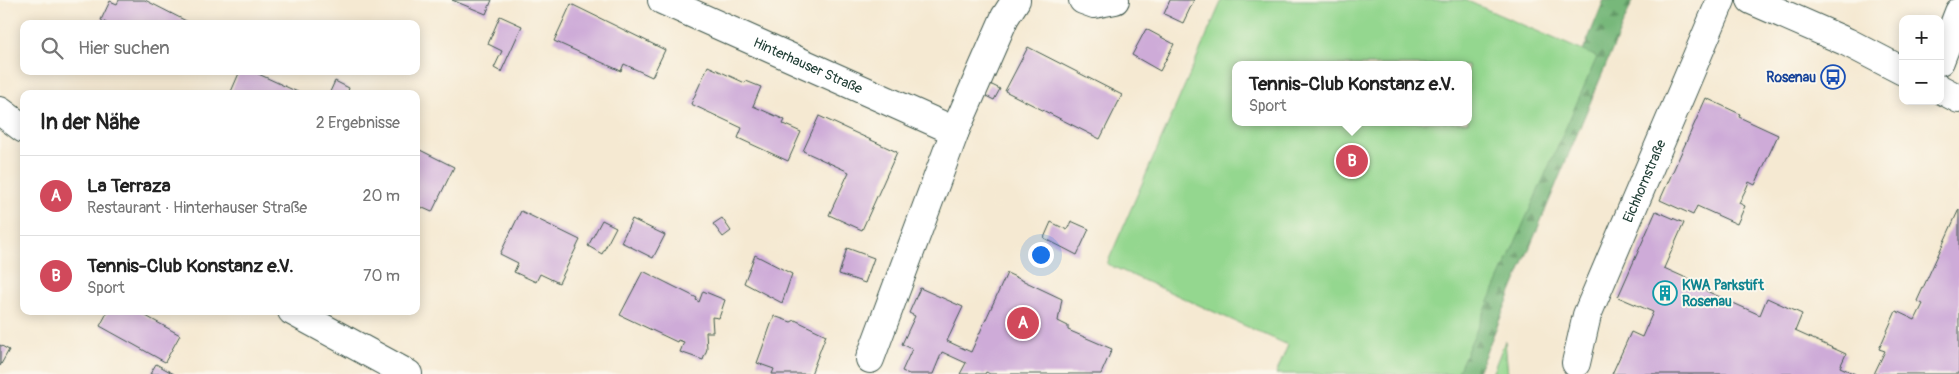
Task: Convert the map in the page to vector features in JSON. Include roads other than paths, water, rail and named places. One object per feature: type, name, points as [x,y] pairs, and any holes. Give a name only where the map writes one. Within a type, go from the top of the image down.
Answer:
[{"type":"street","name":"Hinterhauser Straße","points":[[662,0],[955,131]]},
{"type":"street","points":[[870,359],[955,131],[1005,16],[1016,0]]},
{"type":"street","points":[[1083,0],[1094,4],[1115,0]]},
{"type":"street","name":"Eichhornstraße","points":[[1576,363],[1587,315],[1720,0]]},
{"type":"street","points":[[1751,0],[1847,42],[1899,68]]},
{"type":"street","points":[[1944,50],[1959,12]]},
{"type":"street","points":[[1944,91],[1959,99]]},
{"type":"street","points":[[0,111],[20,127]]},
{"type":"street","points":[[299,315],[408,374]]},
{"type":"place","name":"Rosenau","points":[[1833,77]]},
{"type":"place","name":"Tennis-Club Konstanz e.V.","points":[[1352,161]]},
{"type":"place","name":"KWA Parkstift Rosenau","points":[[1665,293]]},
{"type":"place","name":"La Terraza","points":[[1023,323]]}]
